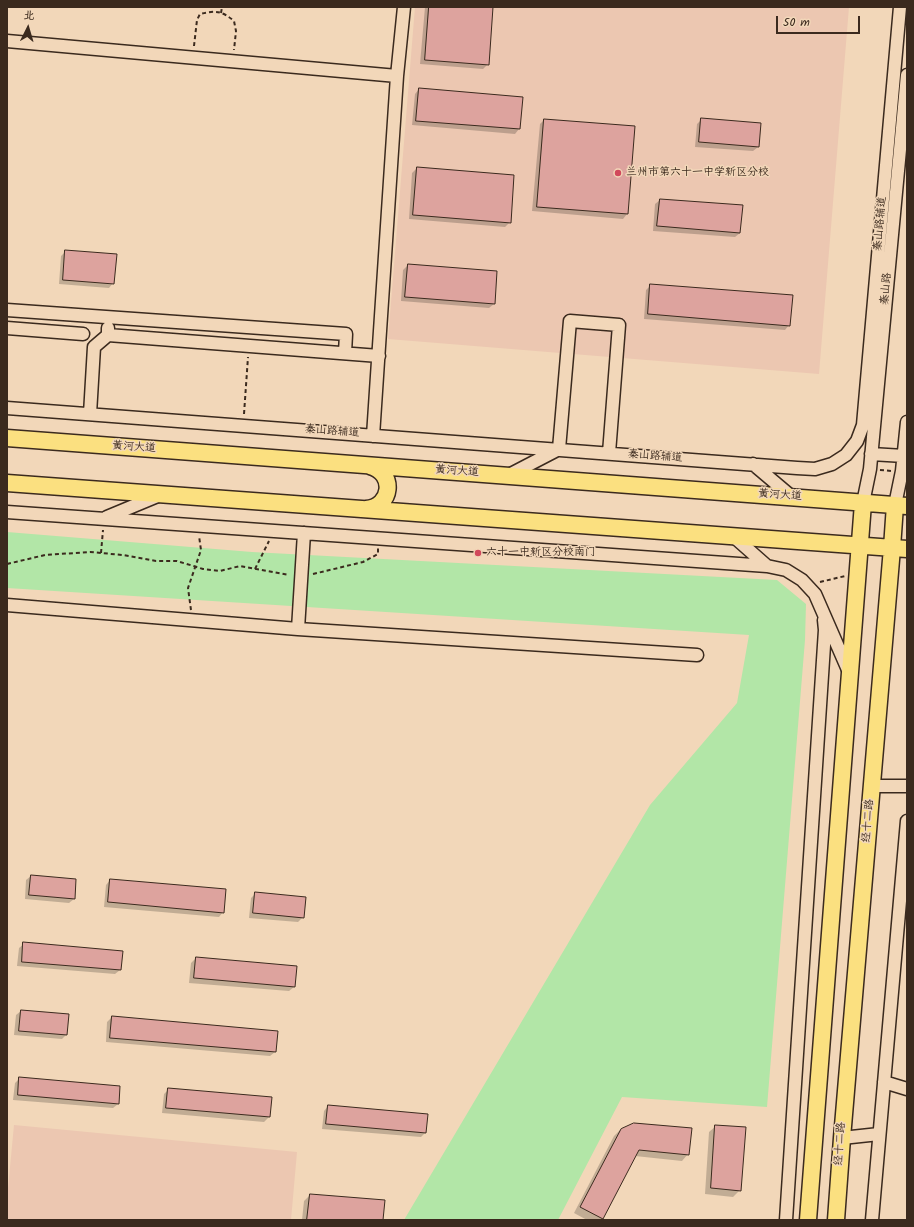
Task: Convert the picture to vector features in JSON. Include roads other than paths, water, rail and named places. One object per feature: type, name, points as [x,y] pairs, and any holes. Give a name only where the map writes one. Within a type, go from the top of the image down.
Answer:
[{"type":"main road","name":"黄河大道","points":[[7,438],[901,506]]},
{"type":"main road","points":[[364,509],[372,508],[384,500],[388,486],[386,478],[382,472],[376,467],[368,466]]},
{"type":"main road","points":[[7,483],[900,548]]},
{"type":"main road","points":[[808,1220],[863,503]]},
{"type":"main road","name":"经十二路","points":[[836,1220],[872,786],[900,548],[901,506]]},
{"type":"street","points":[[373,436],[397,76],[404,7]]},
{"type":"street","name":"秦山路辅道","points":[[7,408],[815,469],[832,464],[846,455],[850,450],[857,441],[863,425],[900,7]]},
{"type":"street","points":[[7,41],[397,76]]},
{"type":"street","name":"秦山路","points":[[863,503],[870,469],[907,75]]},
{"type":"street","points":[[7,310],[346,334],[345,353]]},
{"type":"street","points":[[84,315],[83,334],[94,347],[90,414]]},
{"type":"street","points":[[108,335],[109,317]]},
{"type":"street","points":[[507,476],[559,449],[570,321],[619,325],[609,453]]},
{"type":"street","points":[[7,328],[83,334]]},
{"type":"street","points":[[94,347],[108,335],[379,356]]},
{"type":"street","name":"经十二路","points":[[901,506],[902,471],[907,422]]},
{"type":"street","points":[[871,454],[904,456]]},
{"type":"street","points":[[753,464],[792,497]]},
{"type":"street","points":[[104,519],[161,494]]},
{"type":"street","points":[[7,512],[767,566],[786,570],[802,580],[815,594],[850,674]]},
{"type":"street","points":[[298,629],[304,533]]},
{"type":"street","points":[[732,536],[767,566]]},
{"type":"street","points":[[7,605],[298,629],[697,655]]},
{"type":"street","points":[[786,1220],[824,630],[823,611]]},
{"type":"street","points":[[872,786],[907,786]]},
{"type":"street","points":[[872,1220],[884,1082],[904,891],[907,828]]},
{"type":"street","points":[[884,1082],[907,1089]]},
{"type":"street","points":[[842,1138],[880,1134]]},
{"type":"place","name":"兰州市第六十一中学新区分校","points":[[618,173]]},
{"type":"place","name":"六十一中新区分校南门","points":[[478,553]]}]
